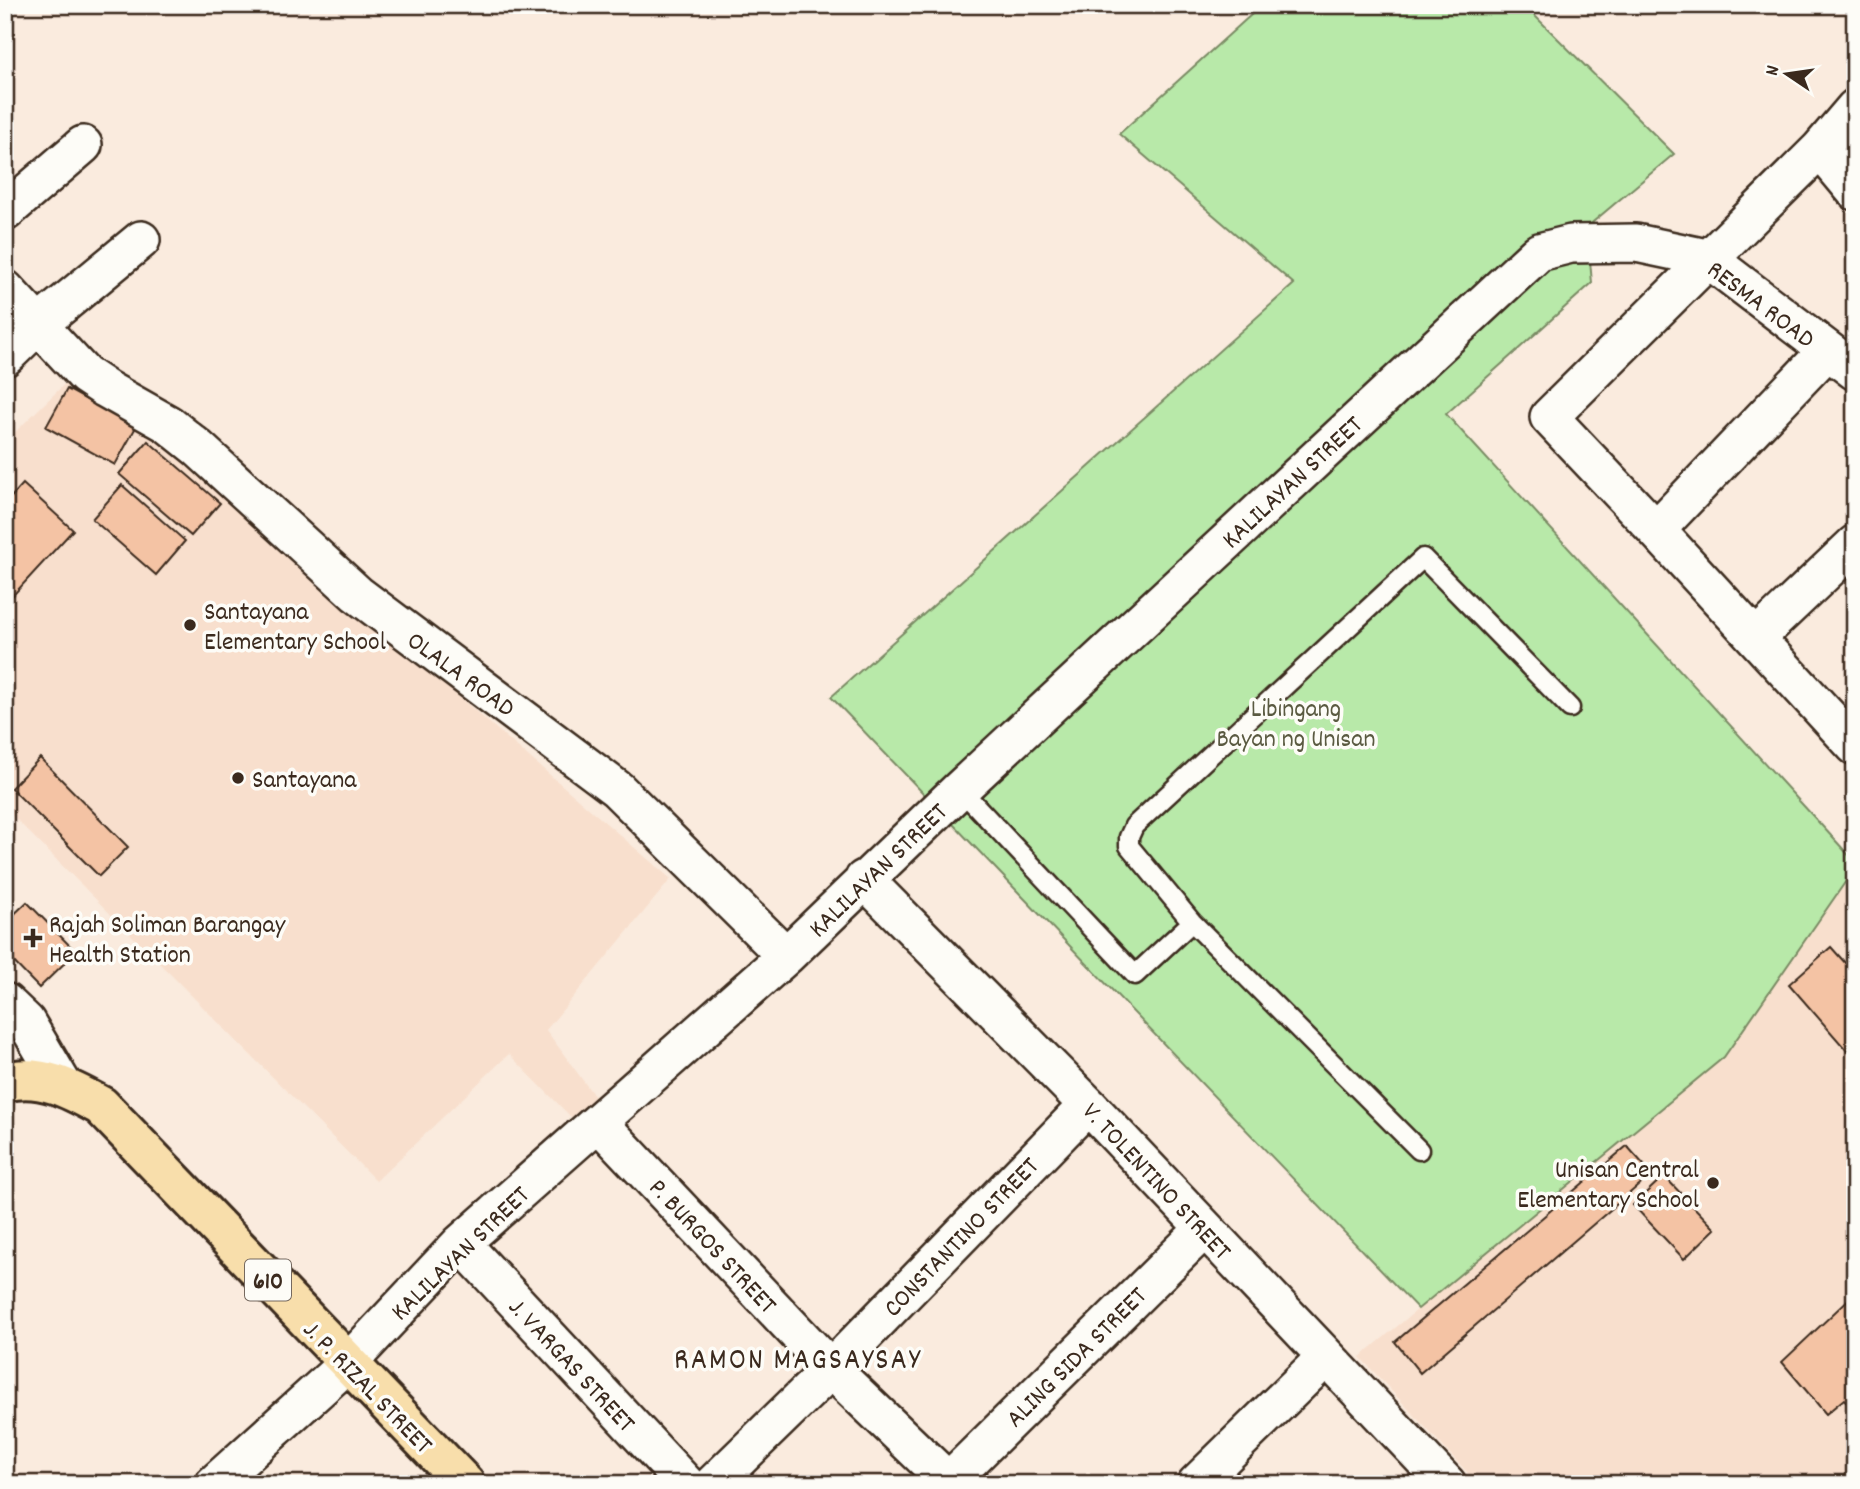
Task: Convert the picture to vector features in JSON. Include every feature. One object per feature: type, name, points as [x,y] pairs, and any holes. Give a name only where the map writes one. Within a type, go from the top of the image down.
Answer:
[{"type":"main road","name":"610","points":[[5,1082],[37,1080],[63,1085]]},
{"type":"main road","name":"J. P. RIZAL STREET","points":[[63,1085],[102,1106],[464,1484]]},
{"type":"street","points":[[1855,108],[1820,149],[1549,417],[1855,746]]},
{"type":"street","points":[[5,212],[83,145]]},
{"type":"street","points":[[1820,149],[1855,191]]},
{"type":"street","points":[[5,356],[38,325],[141,240]]},
{"type":"street","name":"RESMA ROAD","points":[[1539,252],[1571,244],[1636,243],[1707,258],[1841,361]]},
{"type":"street","name":"KALILAYAN STREET","points":[[214,1484],[348,1363],[461,1243],[786,956],[960,789],[1539,252]]},
{"type":"street","name":"OLALA ROAD","points":[[5,289],[85,375],[168,424],[385,616],[617,789],[786,956]]},
{"type":"street","points":[[1656,530],[1841,361]]},
{"type":"street","points":[[1756,638],[1855,544]]},
{"type":"street","name":"V. TOLENTINO STREET","points":[[864,879],[1088,1105],[1447,1484]]},
{"type":"street","points":[[5,1002],[26,1022],[63,1085]]},
{"type":"street","name":"CONSTANTINO STREET","points":[[713,1484],[831,1369],[1088,1105]]},
{"type":"street","name":"P. BURGOS STREET","points":[[599,1123],[831,1369],[948,1483]]},
{"type":"street","name":"ALING SIDA STREET","points":[[948,1483],[1204,1229]]},
{"type":"street","name":"J. VARGAS STREET","points":[[461,1243],[686,1484]]},
{"type":"street","points":[[1196,1484],[1326,1357]]},
{"type":"lane","points":[[1419,1150],[1192,922],[1129,846],[1129,837],[1134,827],[1423,558],[1570,708]]},
{"type":"lane","points":[[960,789],[1135,975],[1192,922]]},
{"type":"shaded area","name":"Santayana Elementary School","points":[[79,370],[671,879],[546,1030],[598,1101],[571,1117],[509,1054],[376,1181],[5,808],[5,442]]},
{"type":"shaded area","name":"Unisan Central Elementary School","points":[[1855,868],[1855,1484],[1478,1484],[1360,1357],[1724,1057]]},
{"type":"green space","name":"Libingang Bayan ng Unisan","points":[[1262,5],[1524,5],[1674,154],[1587,227],[1592,283],[1446,414],[1855,862],[1855,868],[1724,1057],[1418,1309],[831,697],[1294,284],[1119,134]]},
{"type":"building","points":[[67,389],[136,427],[115,465],[46,427]]},
{"type":"building","points":[[148,441],[220,503],[191,536],[119,474]]},
{"type":"building","points":[[23,484],[73,530],[5,604],[5,504]]},
{"type":"building","points":[[122,485],[185,541],[156,575],[92,519]]},
{"type":"building","points":[[40,758],[128,847],[99,876],[11,788]]},
{"type":"building","name":"Rajah Soliman Barangay Health Station","points":[[27,902],[76,952],[39,988],[5,953],[5,923]]},
{"type":"building","points":[[1831,947],[1855,974],[1855,1060],[1789,984]]},
{"type":"building","points":[[1627,1146],[1652,1174],[1420,1373],[1395,1342]]},
{"type":"building","points":[[1664,1176],[1715,1229],[1684,1259],[1633,1205]]},
{"type":"building","points":[[1855,1293],[1855,1410],[1844,1399],[1826,1414],[1782,1362]]},
{"type":"place","name":"Santayana Elementary School","points":[[190,625]]},
{"type":"place","name":"Santayana","points":[[238,778]]},
{"type":"place","name":"Rajah Soliman Barangay Health Station","points":[[33,938]]},
{"type":"place","name":"Unisan Central Elementary School","points":[[1713,1183]]},
{"type":"district","name":"RAMON MAGSAYSAY","points":[[798,1358]]}]
